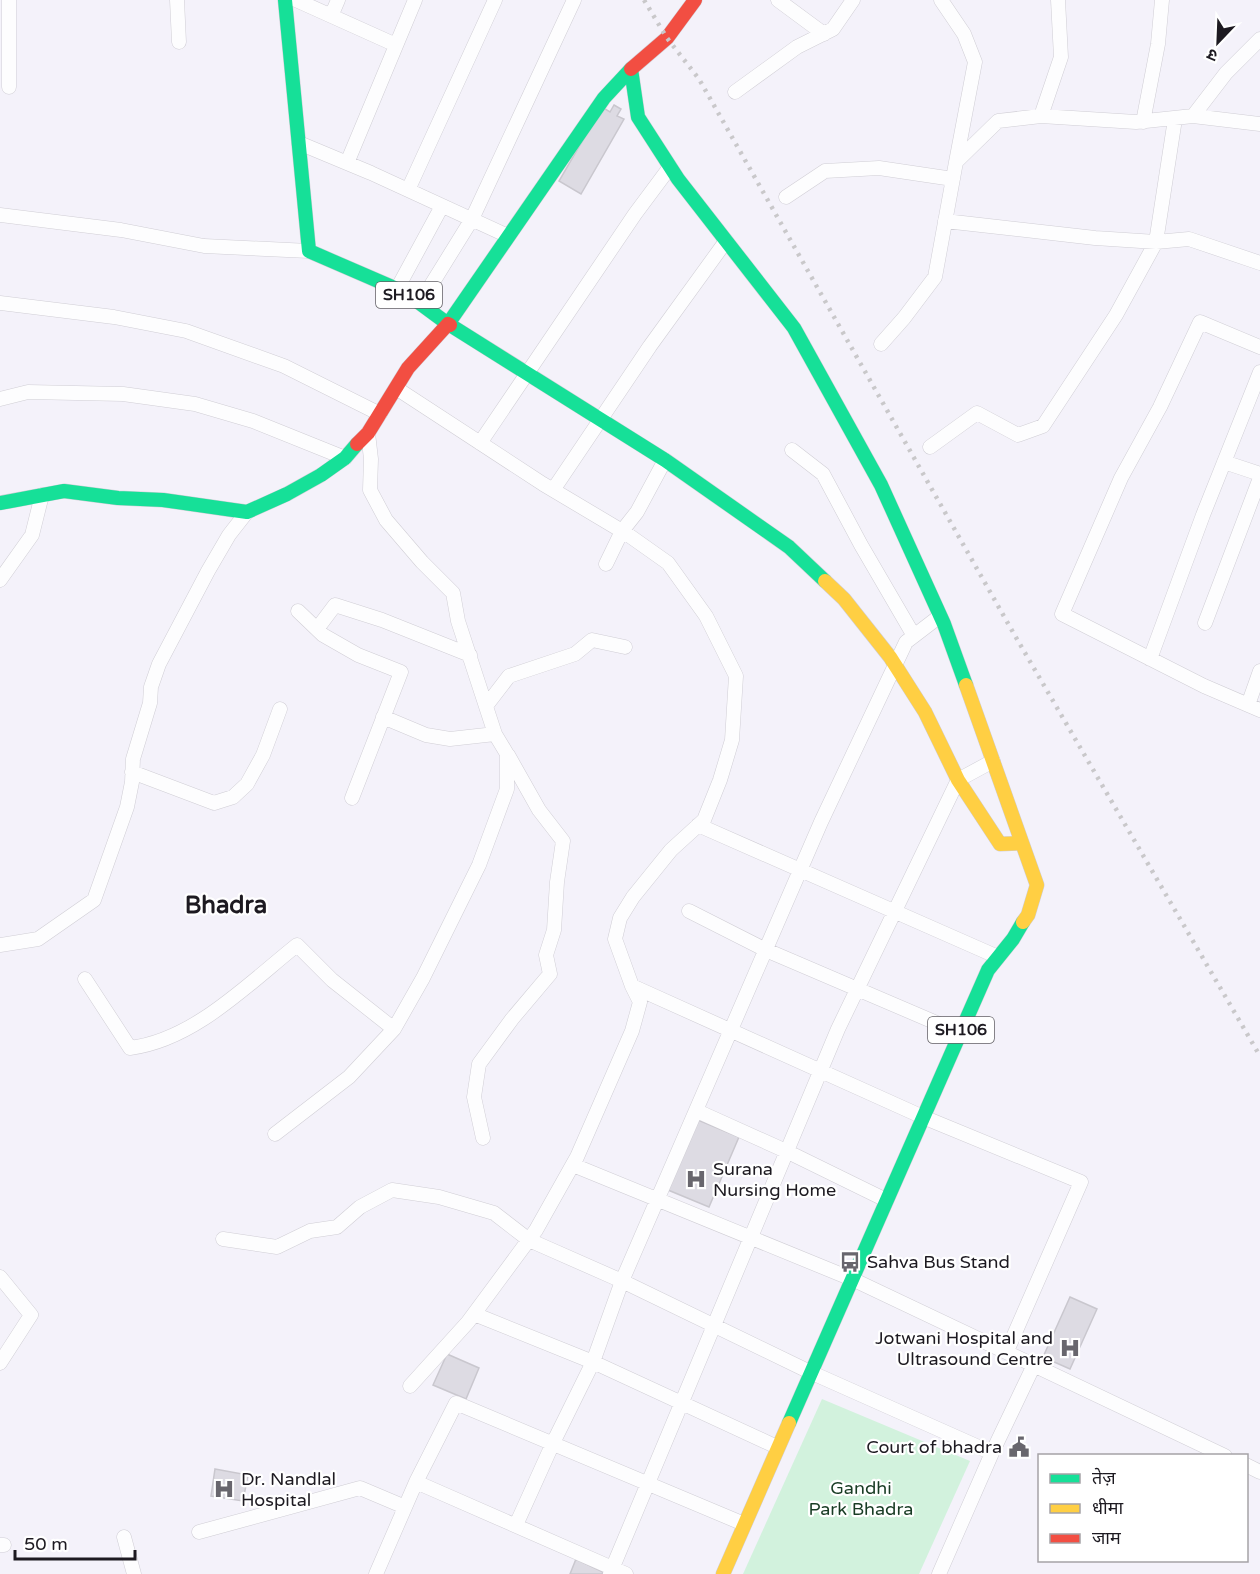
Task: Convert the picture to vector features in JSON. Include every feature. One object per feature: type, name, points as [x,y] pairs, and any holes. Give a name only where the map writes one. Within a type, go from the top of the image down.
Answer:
[{"type":"main road","points":[[285,0],[309,251]]},
{"type":"main road","points":[[631,69],[667,39],[695,0]]},
{"type":"main road","name":"SH106","points":[[631,69],[638,117],[670,167],[794,328],[881,485],[940,616],[1037,885],[1028,915],[1013,939],[988,970],[723,1574]]},
{"type":"main road","name":"SH106","points":[[309,251],[397,289],[448,324],[604,98],[631,69]]},
{"type":"main road","points":[[0,503],[63,491],[118,498],[163,500],[247,512],[287,494],[345,458],[368,433],[408,368],[448,324],[665,460],[789,547],[844,599],[890,657],[925,712],[958,780],[1000,844],[1022,843]]},
{"type":"street","points":[[9,0],[9,87]]},
{"type":"street","points":[[177,0],[179,42]]},
{"type":"street","points":[[296,0],[396,45]]},
{"type":"street","points":[[332,15],[338,0]]},
{"type":"street","points":[[347,163],[415,0]]},
{"type":"street","points":[[408,190],[495,0]]},
{"type":"street","points":[[420,303],[472,219],[574,0]]},
{"type":"street","points":[[778,0],[824,34]]},
{"type":"street","points":[[735,92],[797,46],[833,29],[853,0]]},
{"type":"street","points":[[881,344],[935,277],[975,62],[964,34],[941,0]]},
{"type":"street","points":[[1041,116],[1061,57],[1058,0]]},
{"type":"street","points":[[1143,122],[1158,44],[1162,0]]},
{"type":"street","points":[[1193,117],[1226,73],[1260,39]]},
{"type":"street","points":[[956,162],[998,121],[1041,116],[1143,122],[1193,117],[1260,124]]},
{"type":"street","points":[[930,447],[977,413],[1018,435],[1043,426],[1116,315],[1156,242],[1175,118]]},
{"type":"street","points":[[299,143],[508,236]]},
{"type":"street","points":[[480,443],[635,214],[670,167]]},
{"type":"street","points":[[786,197],[825,171],[879,168],[953,179]]},
{"type":"street","points":[[397,289],[442,206]]},
{"type":"street","points":[[0,215],[121,230],[204,246],[309,251]]},
{"type":"street","points":[[945,221],[996,228],[1156,242],[1189,239],[1260,263]]},
{"type":"street","points":[[553,490],[706,266],[726,241]]},
{"type":"street","points":[[0,303],[114,317],[186,331],[284,366],[380,414]]},
{"type":"street","points":[[1260,346],[1200,322],[1160,407],[1121,478],[1062,614],[1204,686],[1254,707],[1260,671]]},
{"type":"street","points":[[1150,659],[1260,372]]},
{"type":"street","points":[[396,388],[553,490],[622,531],[668,563],[706,616],[736,676],[732,740],[704,820],[671,850],[633,897],[620,918],[615,939],[640,1002],[632,1031],[573,1165],[529,1240],[474,1314],[410,1386]]},
{"type":"street","points":[[0,399],[28,392],[123,394],[195,404],[253,420],[345,458]]},
{"type":"street","points":[[368,433],[371,459],[370,490],[387,520],[422,562],[453,593],[458,621],[495,734],[539,810],[563,840],[554,930],[546,955],[550,974],[512,1019],[479,1064],[474,1097],[483,1138]]},
{"type":"street","points":[[792,450],[823,474],[914,636]]},
{"type":"street","points":[[606,564],[622,531],[637,512],[665,460]]},
{"type":"street","points":[[1205,623],[1260,476],[1224,462]]},
{"type":"street","points":[[0,580],[33,535],[42,495]]},
{"type":"street","points":[[0,945],[38,939],[93,900],[127,807],[133,759],[159,664],[208,571],[230,534],[247,512]]},
{"type":"street","points":[[317,629],[335,605],[382,620],[470,655]]},
{"type":"street","points":[[298,611],[323,635],[358,655],[401,672],[352,798]]},
{"type":"street","points":[[516,1525],[593,1362],[622,1281],[800,871],[895,665],[906,642],[940,616]]},
{"type":"street","points":[[486,706],[509,676],[575,654],[592,640],[625,647]]},
{"type":"street","points":[[132,772],[214,803],[233,797],[247,784],[263,755],[280,709]]},
{"type":"street","points":[[383,717],[426,735],[450,739],[495,734]]},
{"type":"street","points":[[276,1134],[349,1077],[394,1029],[423,978],[479,865],[507,789],[507,754]]},
{"type":"street","points":[[611,1571],[820,1070],[857,990],[958,780],[993,760]]},
{"type":"street","points":[[698,825],[998,957]]},
{"type":"street","points":[[689,911],[766,950],[960,1033]]},
{"type":"street","points":[[85,979],[130,1048],[146,1046],[199,1023],[297,945],[332,980],[394,1029]]},
{"type":"street","points":[[632,986],[923,1117],[1081,1182],[1007,1351]]},
{"type":"street","points":[[697,1111],[886,1200]]},
{"type":"street","points":[[573,1165],[852,1279],[1223,1454]]},
{"type":"street","points":[[223,1239],[277,1247],[310,1231],[337,1227],[360,1207],[392,1190],[439,1197],[494,1213],[529,1240],[622,1281],[810,1372],[992,1453]]},
{"type":"street","points":[[0,1277],[31,1315],[0,1363]]},
{"type":"street","points":[[474,1314],[593,1362],[777,1447]]},
{"type":"street","points":[[939,1574],[992,1453],[1034,1365]]},
{"type":"street","points":[[375,1574],[416,1482],[456,1403],[744,1524]]},
{"type":"street","points":[[416,1482],[516,1525],[611,1571],[626,1574]]},
{"type":"street","points":[[199,1532],[360,1488],[405,1507]]},
{"type":"street","points":[[124,1537],[134,1574]]},
{"type":"green space","name":"Gandhi Park Bhadra","points":[[822,1399],[970,1461],[919,1574],[743,1574]]},
{"type":"building","points":[[614,105],[621,109],[617,116],[624,119],[581,194],[559,181],[602,107],[610,112]]},
{"type":"building","points":[[698,1120],[739,1137],[709,1207],[668,1190]]},
{"type":"building","points":[[1070,1297],[1097,1309],[1070,1369],[1043,1357]]},
{"type":"building","points":[[447,1354],[479,1368],[466,1399],[433,1385]]},
{"type":"building","points":[[215,1469],[248,1475],[243,1501],[211,1496]]},
{"type":"building","points":[[576,1559],[603,1572],[602,1574],[570,1574]]},
{"type":"railway","points":[[644,0],[667,38],[699,79],[1014,634],[1260,1056]]},
{"type":"traffic: fast","points":[[285,0],[309,251],[406,293],[448,324],[604,98],[631,69]]},
{"type":"traffic: fast","points":[[631,69],[638,117],[678,179],[794,328],[881,485],[944,624],[966,685]]},
{"type":"traffic: fast","points":[[450,325],[665,460],[789,547],[825,581]]},
{"type":"traffic: fast","points":[[0,503],[64,491],[118,498],[163,500],[247,512],[321,475],[345,458],[357,444]]},
{"type":"traffic: fast","points":[[789,1423],[988,970],[1013,939],[1023,922]]},
{"type":"traffic: slow","points":[[825,581],[844,599],[890,657],[925,712],[958,780],[1000,844],[1022,843]]},
{"type":"traffic: slow","points":[[966,685],[1037,885],[1028,915],[1023,922]]},
{"type":"traffic: slow","points":[[723,1574],[789,1423]]},
{"type":"traffic: jam","points":[[631,69],[667,38],[695,0]]},
{"type":"traffic: jam","points":[[357,444],[368,433],[408,368],[448,324],[450,325]]},
{"type":"place","name":"Surana Nursing Home","points":[[696,1179]]},
{"type":"place","name":"Sahva Bus Stand","points":[[850,1262]]},
{"type":"place","name":"Jotwani Hospital and Ultrasound Centre","points":[[1070,1348]]},
{"type":"place","name":"Court of bhadra","points":[[1019,1447]]},
{"type":"place","name":"Dr. Nandlal Hospital","points":[[224,1489]]},
{"type":"district","name":"Bhadra","points":[[226,905]]}]
